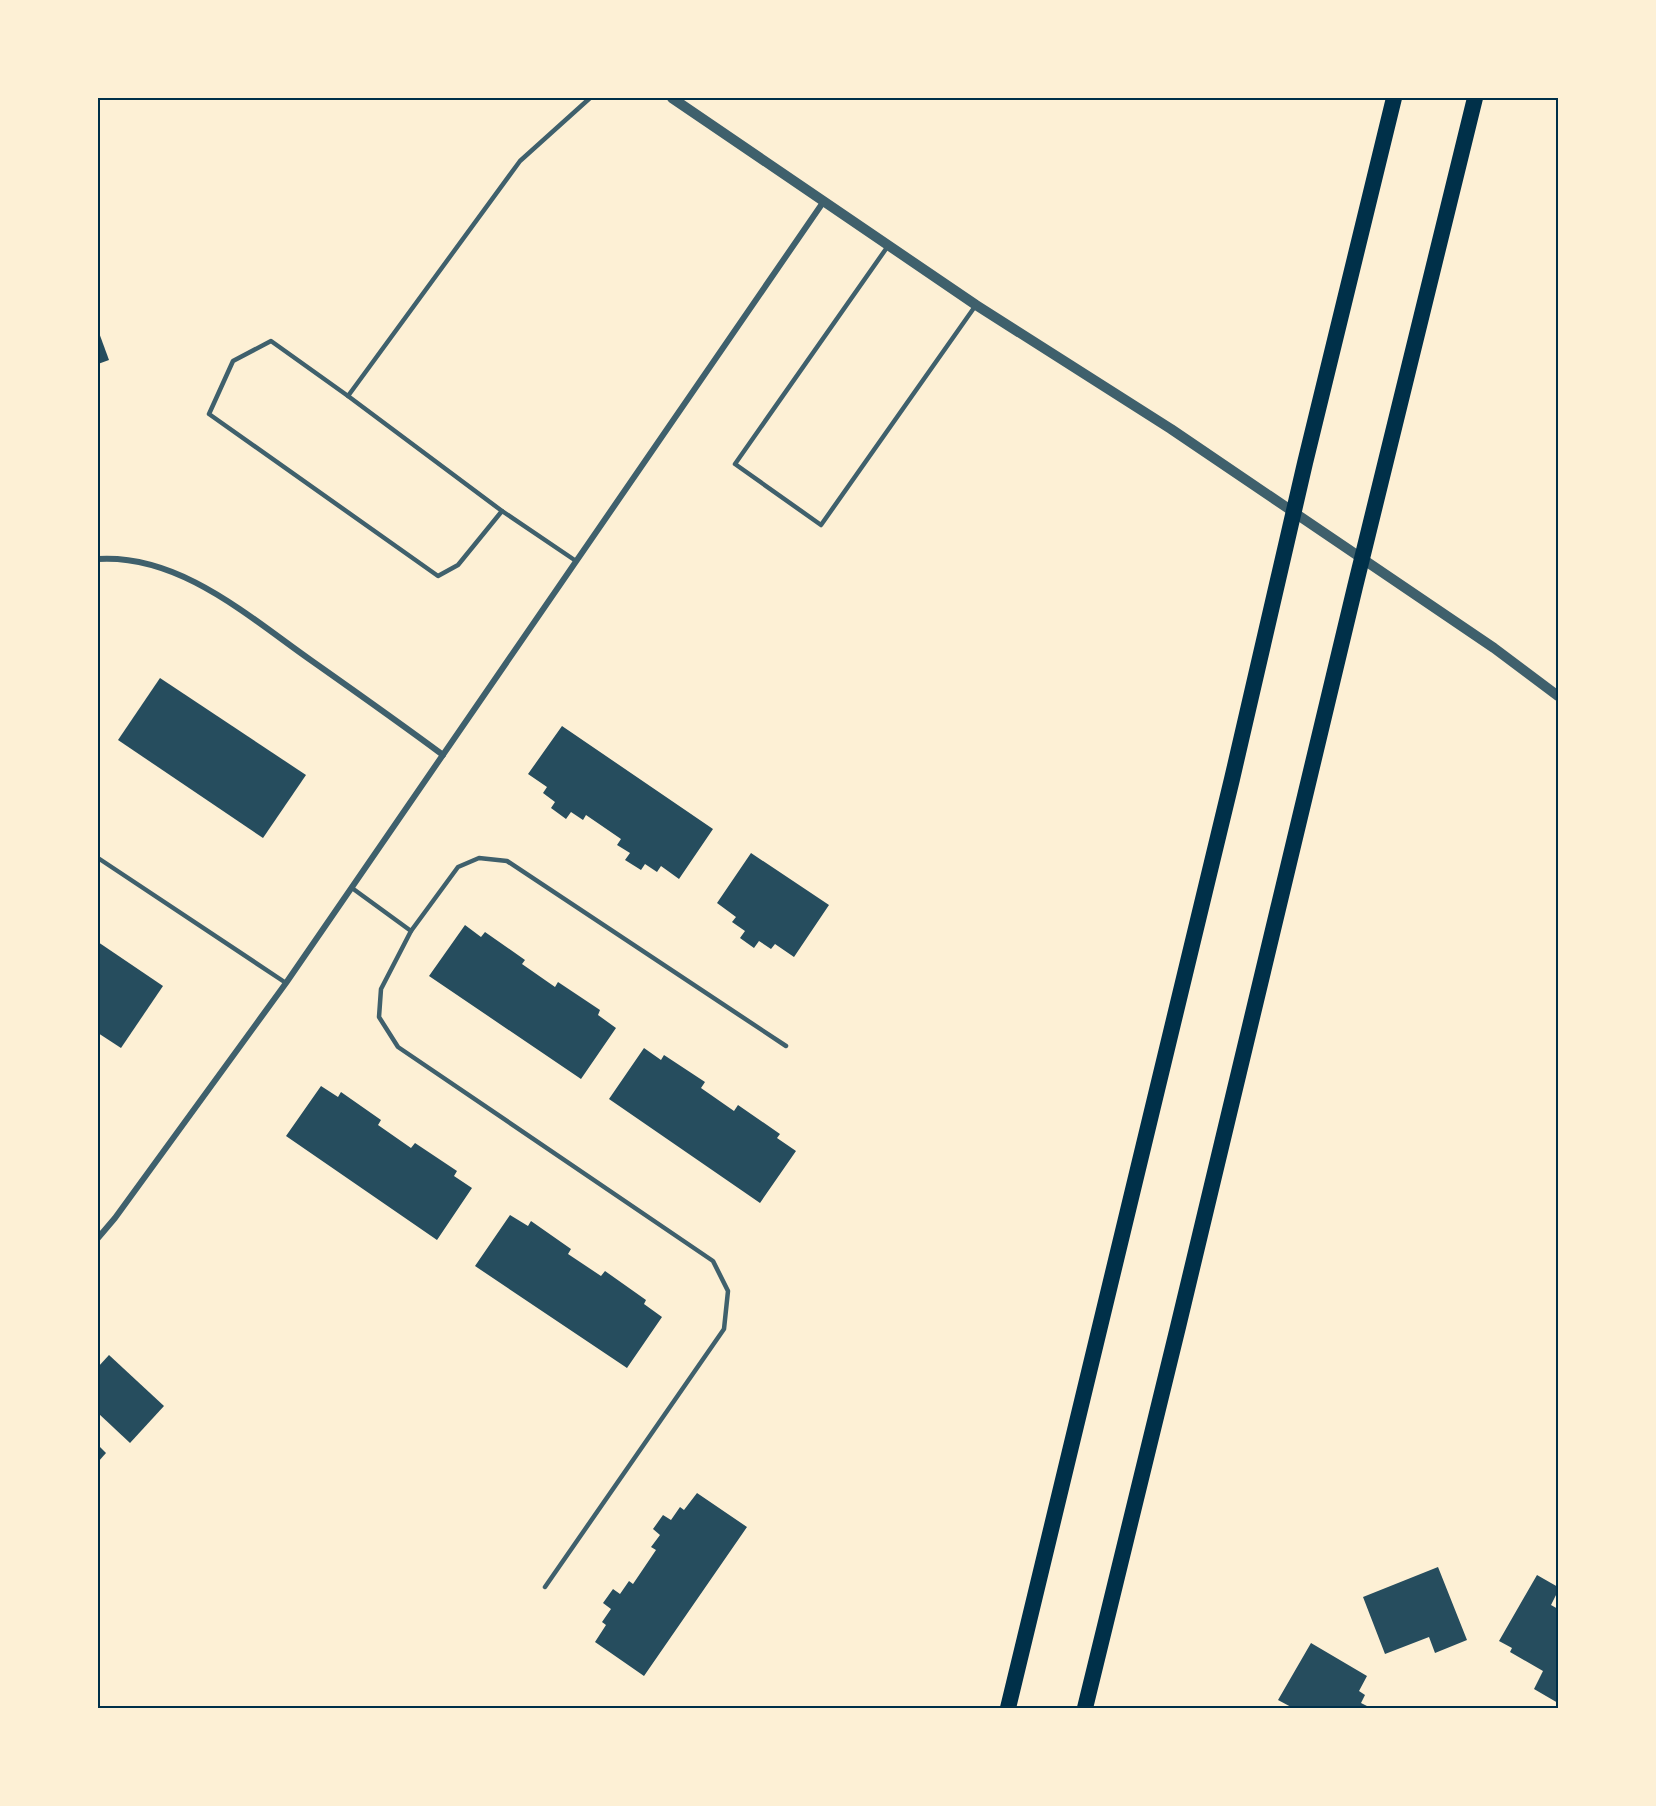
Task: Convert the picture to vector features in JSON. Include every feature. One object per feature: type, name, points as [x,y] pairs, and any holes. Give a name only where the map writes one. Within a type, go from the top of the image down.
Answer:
[{"type":"highway","points":[[1008,1708],[1232,779],[1307,452],[1394,98]]},
{"type":"highway","points":[[1085,1708],[1354,587],[1475,98]]},
{"type":"street","points":[[672,98],[976,305],[1171,429],[1494,648],[1558,696]]},
{"type":"street","points":[[98,1238],[115,1218],[286,983],[824,201]]},
{"type":"street","points":[[98,559],[110,558],[162,568],[195,583],[232,604],[443,754]]},
{"type":"lane","points":[[348,396],[520,161],[590,98]]},
{"type":"lane","points":[[888,246],[735,464],[821,525],[976,305]]},
{"type":"lane","points":[[502,511],[458,565],[438,576],[209,414],[233,361],[271,341],[502,511],[576,561]]},
{"type":"lane","points":[[98,858],[286,983]]},
{"type":"lane","points":[[545,1587],[724,1329],[728,1291],[713,1261],[398,1047],[379,1017],[381,989],[411,931],[458,867],[479,858],[507,861],[786,1046]]},
{"type":"lane","points":[[352,888],[411,931]]},
{"type":"building","points":[[98,330],[109,360],[98,364]]},
{"type":"building","points":[[160,678],[306,775],[263,838],[118,740]]},
{"type":"building","points":[[562,726],[713,829],[679,879],[661,866],[657,872],[645,864],[641,870],[625,860],[630,853],[617,845],[621,839],[586,815],[583,820],[571,812],[566,819],[551,808],[555,802],[543,793],[547,787],[528,774]]},
{"type":"building","points":[[751,853],[829,905],[794,957],[775,944],[771,949],[759,941],[754,948],[740,938],[745,931],[732,922],[736,917],[717,903]]},
{"type":"building","points":[[465,925],[481,937],[485,932],[525,960],[522,964],[555,987],[558,982],[600,1010],[598,1015],[616,1028],[581,1079],[429,976]]},
{"type":"building","points":[[98,942],[163,986],[121,1048],[98,1033]]},
{"type":"building","points":[[644,1048],[661,1060],[664,1055],[705,1082],[701,1088],[734,1111],[738,1105],[780,1134],[777,1138],[796,1151],[760,1203],[609,1099]]},
{"type":"building","points":[[321,1086],[338,1097],[341,1092],[381,1120],[378,1125],[411,1148],[415,1143],[457,1171],[454,1176],[472,1188],[437,1240],[286,1136]]},
{"type":"building","points":[[510,1215],[528,1226],[531,1221],[571,1249],[568,1254],[601,1276],[605,1271],[646,1300],[644,1304],[662,1317],[627,1368],[475,1266]]},
{"type":"building","points":[[109,1355],[164,1406],[130,1443],[98,1413],[98,1367]]},
{"type":"building","points":[[98,1445],[106,1453],[98,1462]]},
{"type":"building","points":[[697,1493],[747,1527],[644,1676],[595,1642],[606,1625],[602,1622],[611,1609],[603,1603],[613,1589],[620,1594],[629,1581],[633,1584],[656,1550],[651,1547],[660,1535],[653,1529],[663,1515],[671,1520],[680,1507],[684,1510]]},
{"type":"building","points":[[1438,1567],[1467,1640],[1435,1653],[1429,1637],[1385,1654],[1363,1597]]},
{"type":"building","points":[[1537,1575],[1558,1587],[1551,1605],[1558,1609],[1558,1703],[1534,1689],[1543,1671],[1510,1652],[1512,1648],[1499,1641]]},
{"type":"building","points":[[1311,1643],[1367,1676],[1359,1691],[1365,1695],[1361,1703],[1371,1708],[1293,1708],[1278,1700]]}]
